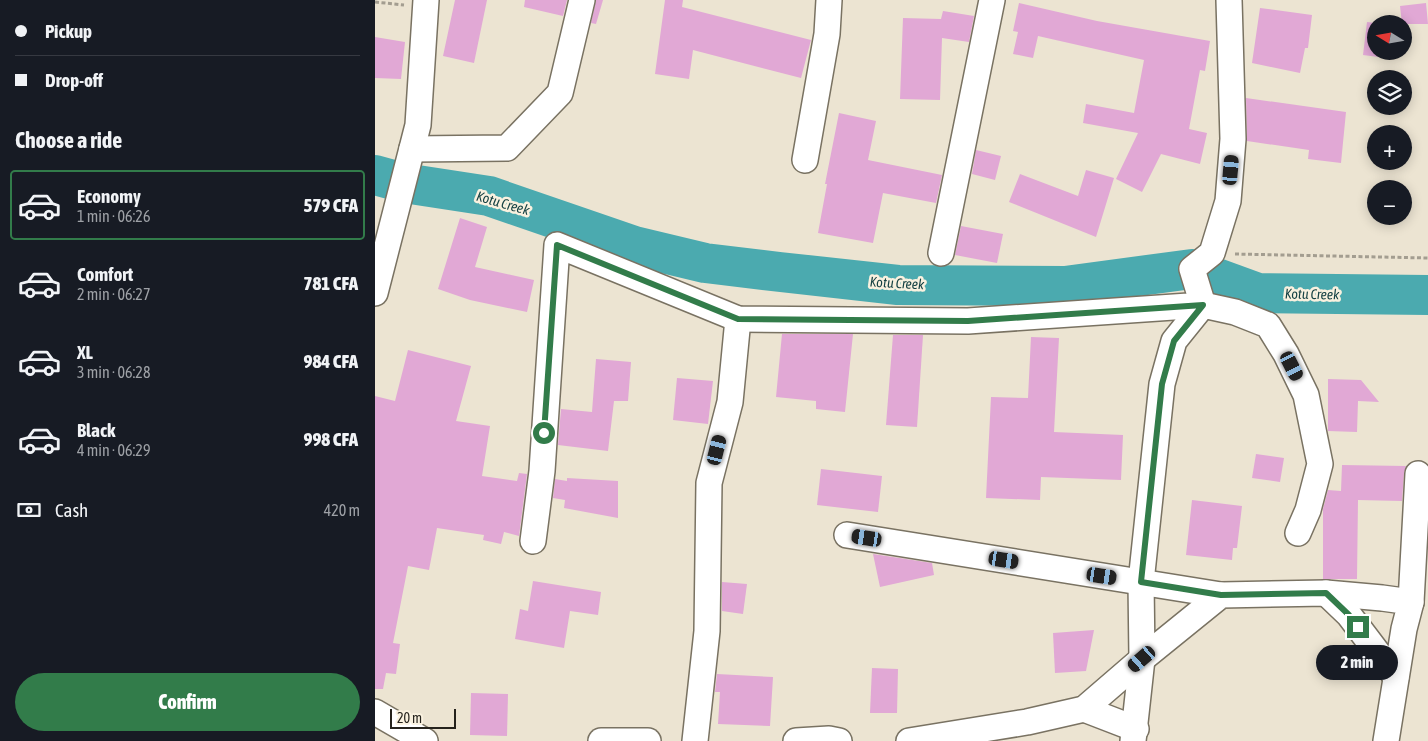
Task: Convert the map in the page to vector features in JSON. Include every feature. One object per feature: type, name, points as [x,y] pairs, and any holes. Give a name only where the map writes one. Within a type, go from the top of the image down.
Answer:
[{"type":"street","points":[[375,293],[418,125],[426,0]]},
{"type":"street","points":[[412,149],[507,148],[560,93],[582,0]]},
{"type":"street","points":[[805,160],[827,34],[829,0]]},
{"type":"street","points":[[941,253],[992,0]]},
{"type":"street","points":[[1203,305],[1192,269],[1211,253],[1228,201],[1233,139],[1229,0]]},
{"type":"street","points":[[533,541],[542,471],[557,245],[738,319],[968,321],[1203,305],[1235,312],[1268,325],[1286,354],[1306,395],[1320,464],[1309,510],[1298,533]]},
{"type":"street","points":[[1084,709],[1135,735],[1142,659],[1141,582],[1162,384],[1174,341],[1203,305]]},
{"type":"street","points":[[695,741],[707,631],[709,482],[730,402],[738,319]]},
{"type":"street","points":[[1386,741],[1395,678],[1411,602],[1418,474]]},
{"type":"street","points":[[847,535],[1221,595],[1326,593],[1411,602]]},
{"type":"street","points":[[1326,593],[1349,615],[1395,678]]},
{"type":"street","points":[[909,741],[1027,722],[1084,709],[1221,595]]},
{"type":"street","points":[[375,712],[425,741]]},
{"type":"street","points":[[796,741],[829,739],[839,741]]},
{"type":"street","points":[[601,741],[648,741]]},
{"type":"path","points":[[1211,253],[1428,258]]},
{"type":"building","points":[[455,0],[487,0],[474,63],[443,56]]},
{"type":"building","points":[[525,0],[567,0],[563,16],[524,7]]},
{"type":"building","points":[[596,0],[603,0],[596,24],[591,23]]},
{"type":"building","points":[[665,0],[683,0],[682,7],[811,40],[801,78],[693,50],[689,79],[655,74]]},
{"type":"building","points":[[1019,3],[1097,21],[1210,41],[1205,71],[1200,70],[1189,129],[1207,133],[1200,164],[1161,154],[1142,192],[1116,179],[1138,133],[1083,123],[1086,104],[1134,113],[1144,60],[1038,36],[1033,58],[1013,54],[1018,32],[1013,31]]},
{"type":"building","points":[[1426,3],[1428,24],[1413,24],[1413,15],[1401,15],[1400,6]]},
{"type":"building","points":[[1260,8],[1312,15],[1308,48],[1305,48],[1300,73],[1252,63]]},
{"type":"building","points":[[943,11],[974,16],[969,42],[942,38],[940,100],[900,99],[903,18],[941,19]]},
{"type":"building","points":[[1367,22],[1367,56],[1363,55]]},
{"type":"building","points":[[375,37],[405,42],[401,79],[375,78]]},
{"type":"building","points":[[1246,98],[1346,112],[1341,163],[1308,159],[1309,150],[1247,141]]},
{"type":"building","points":[[839,113],[876,121],[868,160],[942,175],[936,203],[883,193],[873,243],[818,233],[827,184],[825,184]]},
{"type":"building","points":[[976,150],[1001,156],[995,180],[972,174]]},
{"type":"building","points":[[1086,170],[1114,178],[1096,237],[1009,202],[1020,174],[1078,196]]},
{"type":"building","points":[[460,218],[487,227],[475,267],[534,280],[527,312],[470,300],[438,289]]},
{"type":"building","points":[[961,226],[1003,234],[997,263],[955,255]]},
{"type":"building","points":[[782,334],[853,334],[845,412],[816,409],[816,401],[776,397]]},
{"type":"building","points":[[893,335],[923,335],[917,427],[886,425]]},
{"type":"building","points":[[1031,337],[1059,338],[1054,432],[1123,435],[1121,480],[1041,477],[1040,500],[986,498],[991,397],[1028,398]]},
{"type":"building","points":[[408,350],[471,366],[456,421],[490,426],[482,476],[517,481],[519,473],[527,474],[519,536],[504,532],[501,544],[483,540],[484,535],[437,528],[429,570],[408,566],[393,643],[400,644],[396,674],[386,673],[383,689],[375,689],[375,396],[395,401]]},
{"type":"building","points":[[596,359],[631,362],[628,401],[614,401],[608,451],[558,445],[561,409],[592,412]]},
{"type":"building","points":[[677,378],[713,381],[708,424],[673,420]]},
{"type":"building","points":[[1328,379],[1361,380],[1379,402],[1358,401],[1357,432],[1328,431]]},
{"type":"building","points":[[1256,454],[1284,458],[1280,482],[1252,478]]},
{"type":"building","points":[[1342,465],[1406,466],[1402,501],[1358,500],[1357,579],[1323,579],[1323,509],[1328,490],[1341,491]]},
{"type":"building","points":[[821,469],[882,476],[878,512],[817,505]]},
{"type":"building","points":[[567,478],[618,481],[618,518],[564,508],[565,500],[553,498],[555,479],[567,481]]},
{"type":"building","points":[[1192,500],[1242,506],[1237,548],[1233,548],[1232,560],[1186,555]]},
{"type":"building","points":[[873,554],[932,563],[934,575],[880,587]]},
{"type":"building","points":[[533,581],[601,592],[598,615],[570,611],[564,648],[515,639],[520,609],[528,611]]},
{"type":"building","points":[[722,582],[747,584],[743,614],[722,611]]},
{"type":"building","points":[[1094,630],[1086,671],[1055,673],[1053,633]]},
{"type":"building","points":[[872,668],[898,669],[897,713],[870,713]]},
{"type":"building","points":[[717,674],[773,677],[770,726],[718,724],[720,692],[715,692]]},
{"type":"building","points":[[471,693],[508,694],[507,736],[470,735]]},
{"type":"waterway","name":"Kotu Creek","points":[[375,175],[404,183],[489,196],[634,246],[705,263],[780,272],[898,285],[1065,286],[1192,269],[1258,293],[1428,295]]},
{"type":"route","points":[[544,433],[557,245],[738,319],[968,321],[1203,305],[1174,341],[1162,384],[1141,582],[1221,595],[1326,593],[1349,615],[1358,627]]}]
